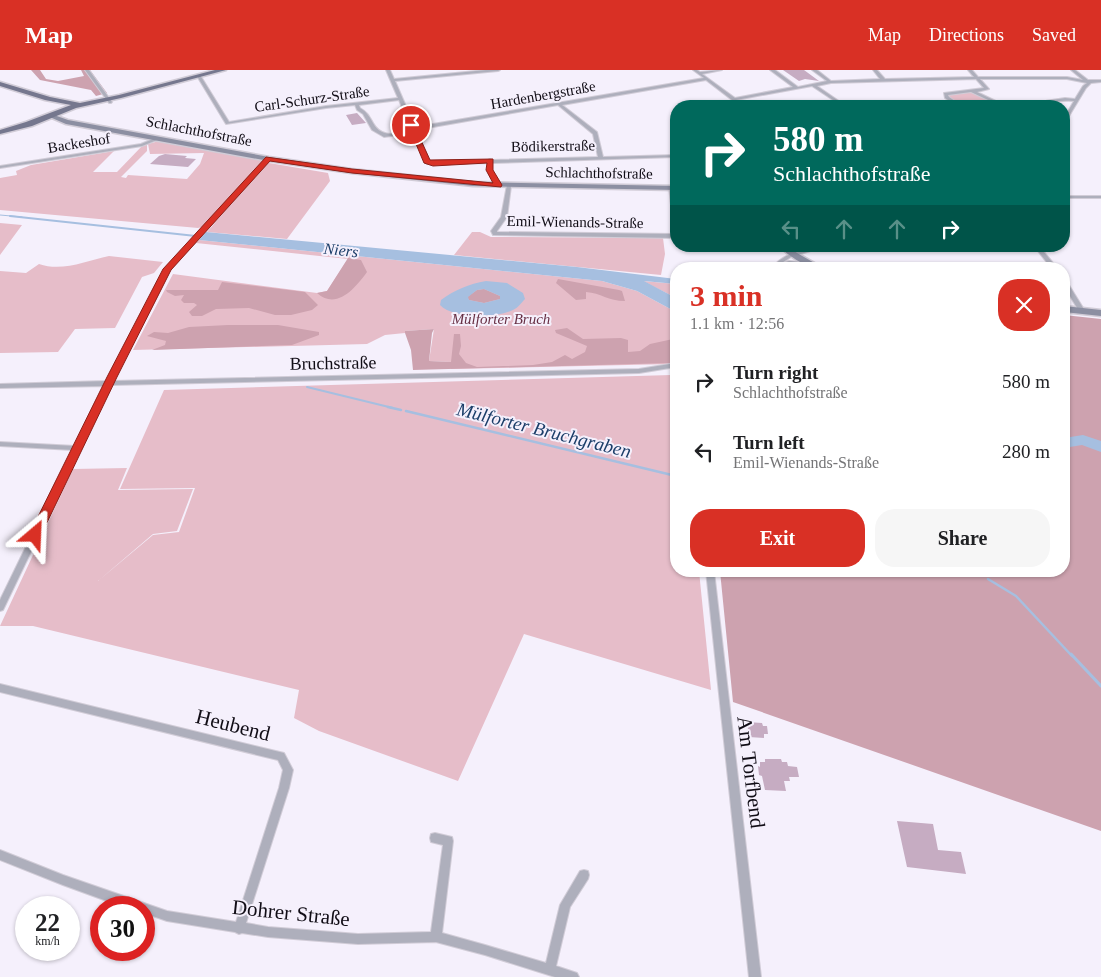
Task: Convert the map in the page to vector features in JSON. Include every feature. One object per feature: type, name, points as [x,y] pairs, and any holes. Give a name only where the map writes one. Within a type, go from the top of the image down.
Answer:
[{"type":"main road","points":[[0,132],[223,70]]},
{"type":"main road","points":[[200,77],[232,70]]},
{"type":"main road","points":[[0,86],[28,91],[62,102],[109,101]]},
{"type":"main road","points":[[0,86],[23,92],[36,98],[56,115]]},
{"type":"main road","points":[[40,96],[56,115]]},
{"type":"main road","points":[[56,115],[74,106],[94,102]]},
{"type":"main road","name":"Schlachthofstraße","points":[[56,115],[76,123],[352,171],[509,186],[670,188]]},
{"type":"main road","points":[[791,252],[806,262]]},
{"type":"main road","points":[[1070,310],[1101,313]]},
{"type":"street","points":[[87,70],[109,101]]},
{"type":"street","points":[[388,70],[413,130]]},
{"type":"street","points":[[393,80],[471,71],[498,70]]},
{"type":"street","points":[[697,71],[720,70]]},
{"type":"street","points":[[772,70],[797,88]]},
{"type":"street","points":[[814,70],[830,82]]},
{"type":"street","points":[[875,70],[883,80]]},
{"type":"street","points":[[950,100],[945,94],[987,89],[970,70]]},
{"type":"street","points":[[1073,70],[1090,82]]},
{"type":"street","points":[[697,71],[734,99],[830,82],[976,78],[1067,78],[1090,82],[1101,81]]},
{"type":"street","name":"Carl-Schurz-Straße","points":[[200,77],[228,123],[304,110],[400,98]]},
{"type":"street","name":"Hardenbergstraße","points":[[356,103],[358,109],[365,112],[374,128],[386,136],[706,79]]},
{"type":"street","points":[[1070,111],[1084,87],[1090,82]]},
{"type":"street","points":[[814,86],[835,100]]},
{"type":"street","points":[[972,91],[991,100]]},
{"type":"street","points":[[1058,100],[1077,100]]},
{"type":"street","points":[[559,104],[595,133],[601,158]]},
{"type":"street","name":"Bödikerstraße","points":[[413,130],[427,162],[430,163],[670,156]]},
{"type":"street","name":"Backeshof","points":[[0,167],[142,145],[160,138]]},
{"type":"street","points":[[0,608],[109,383],[168,269],[269,158]]},
{"type":"street","points":[[490,160],[490,170],[498,185]]},
{"type":"street","name":"Emil-Wienands-Straße","points":[[509,186],[504,217],[494,232],[495,234],[670,236]]},
{"type":"street","points":[[1070,197],[1101,197]]},
{"type":"street","points":[[780,262],[802,252]]},
{"type":"street","points":[[1041,252],[1049,262]]},
{"type":"street","points":[[1070,292],[1082,311]]},
{"type":"street","name":"Bruchstraße","points":[[0,386],[639,371],[670,367]]},
{"type":"street","points":[[0,444],[77,448]]},
{"type":"street","name":"Am Torfbend","points":[[711,577],[755,977]]},
{"type":"street","name":"Heubend","points":[[0,688],[281,756],[288,770],[284,788],[239,929]]},
{"type":"street","points":[[434,838],[448,841],[436,937]]},
{"type":"street","name":"Dohrer Straße","points":[[0,855],[109,896]]},
{"type":"street","points":[[550,969],[565,905],[584,875]]},
{"type":"street","name":"Dohrer Straße","points":[[155,912],[167,916],[239,929],[358,939],[436,937],[572,977]]},
{"type":"green space","points":[[972,92],[989,100],[954,100],[947,95]]},
{"type":"green space","points":[[159,141],[267,158],[202,227],[198,228],[0,210],[0,178],[17,175],[16,171],[31,165],[114,151],[93,172],[117,172],[142,146],[147,145],[147,151],[121,177],[126,178],[128,175],[187,179],[200,164],[204,153],[150,154],[148,144]]},
{"type":"green space","points":[[269,163],[328,173],[330,181],[287,239],[207,232],[265,164]]},
{"type":"green space","points":[[0,223],[22,225],[0,255]]},
{"type":"green space","points":[[472,232],[480,232],[491,237],[663,238],[665,254],[661,275],[454,255]]},
{"type":"green space","name":"Mülforter Bruch","points":[[199,240],[602,281],[637,291],[670,309],[670,364],[451,369],[451,362],[429,361],[434,329],[405,331],[405,333],[385,335],[367,344],[133,350],[173,274],[317,293],[327,291],[348,259],[196,243]]},
{"type":"green space","points":[[109,256],[163,262],[154,273],[142,277],[115,328],[75,329],[58,352],[0,353],[0,271],[26,273],[39,264],[56,267],[65,266]]},
{"type":"green space","points":[[643,281],[670,283],[670,295]]},
{"type":"green space","points":[[670,375],[670,577],[700,577],[711,690],[524,634],[458,781],[319,731],[294,718],[299,690],[33,626],[0,626],[73,469],[127,468],[118,490],[193,489],[177,531],[153,534],[98,581],[153,535],[179,532],[195,488],[120,489],[164,390]]},
{"type":"shaded area","points":[[31,70],[40,70],[46,79],[58,81],[84,76],[81,70],[90,70],[107,93],[96,96],[91,90],[40,80]]},
{"type":"shaded area","points":[[348,258],[361,260],[367,272],[352,290],[339,298],[332,299],[324,298],[317,293],[327,291]]},
{"type":"shaded area","points":[[558,279],[619,290],[622,291],[625,301],[586,292],[586,299],[576,300],[556,283]]},
{"type":"shaded area","points":[[222,282],[305,292],[318,305],[312,310],[291,315],[275,315],[249,308],[216,309],[202,316],[192,316],[189,312],[197,305],[194,303],[184,303],[181,300],[184,295],[175,296],[166,290],[218,290]]},
{"type":"shaded area","points":[[484,289],[500,296],[500,299],[484,303],[469,300],[467,297],[477,290]]},
{"type":"shaded area","points":[[1070,316],[1101,319],[1101,831],[733,702],[721,577],[1070,577]]},
{"type":"shaded area","points":[[278,325],[319,332],[319,335],[292,345],[152,350],[165,345],[166,341],[147,336],[154,332],[168,333],[189,327]]},
{"type":"shaded area","points":[[567,328],[583,339],[621,338],[628,340],[628,352],[640,351],[650,344],[670,340],[670,363],[413,370],[411,350],[405,333],[405,331],[434,329],[429,361],[451,362],[454,334],[460,334],[461,346],[459,354],[466,363],[477,367],[533,365],[552,362],[565,355],[572,359],[585,352],[587,346],[556,333],[555,330]]},
{"type":"water","points":[[206,232],[577,267],[670,278],[670,283],[644,281],[670,295],[670,309],[637,291],[602,281],[199,240]]},
{"type":"water","points":[[480,282],[507,283],[523,293],[525,299],[513,310],[486,316],[455,313],[446,310],[440,305],[441,300],[451,293]],"holes":[[[484,289],[500,296],[500,299],[484,303],[469,300],[468,297],[477,290]]]},
{"type":"building","points":[[783,70],[804,70],[819,81],[805,79],[799,81]]},
{"type":"building","points":[[357,113],[366,123],[352,125],[346,115]]},
{"type":"building","points":[[165,154],[187,156],[185,158],[196,159],[188,167],[150,164],[159,156]]},
{"type":"building","points":[[747,722],[762,723],[763,726],[767,726],[768,734],[764,734],[764,738],[749,737]]},
{"type":"building","points":[[765,759],[781,759],[782,762],[787,762],[788,766],[797,767],[799,777],[789,777],[790,781],[784,781],[786,791],[765,790],[762,776],[759,775],[758,766],[760,767],[760,762],[765,762]]},
{"type":"building","points":[[897,821],[933,824],[938,850],[961,852],[966,874],[907,867]]},
{"type":"waterway","name":"Niers","points":[[0,215],[22,217]]},
{"type":"waterway","name":"Niers","points":[[10,216],[205,237]]},
{"type":"waterway","name":"Mülforter Bruchgraben","points":[[307,387],[393,408]]},
{"type":"waterway","name":"Mülforter Bruchgraben","points":[[388,407],[401,410]]},
{"type":"waterway","name":"Mülforter Bruchgraben","points":[[406,411],[670,475]]},
{"type":"waterway","name":"Niers","points":[[1070,442],[1083,440],[1101,447]]},
{"type":"waterway","name":"Mülforter Bruchgraben","points":[[988,579],[1016,596],[1072,656]]},
{"type":"waterway","name":"Mülforter Bruchgraben","points":[[1071,654],[1101,686]]},
{"type":"route","points":[[35,535],[112,377],[168,269],[269,158],[352,171],[498,185],[490,170],[490,160],[433,164],[427,162],[411,125]]}]
